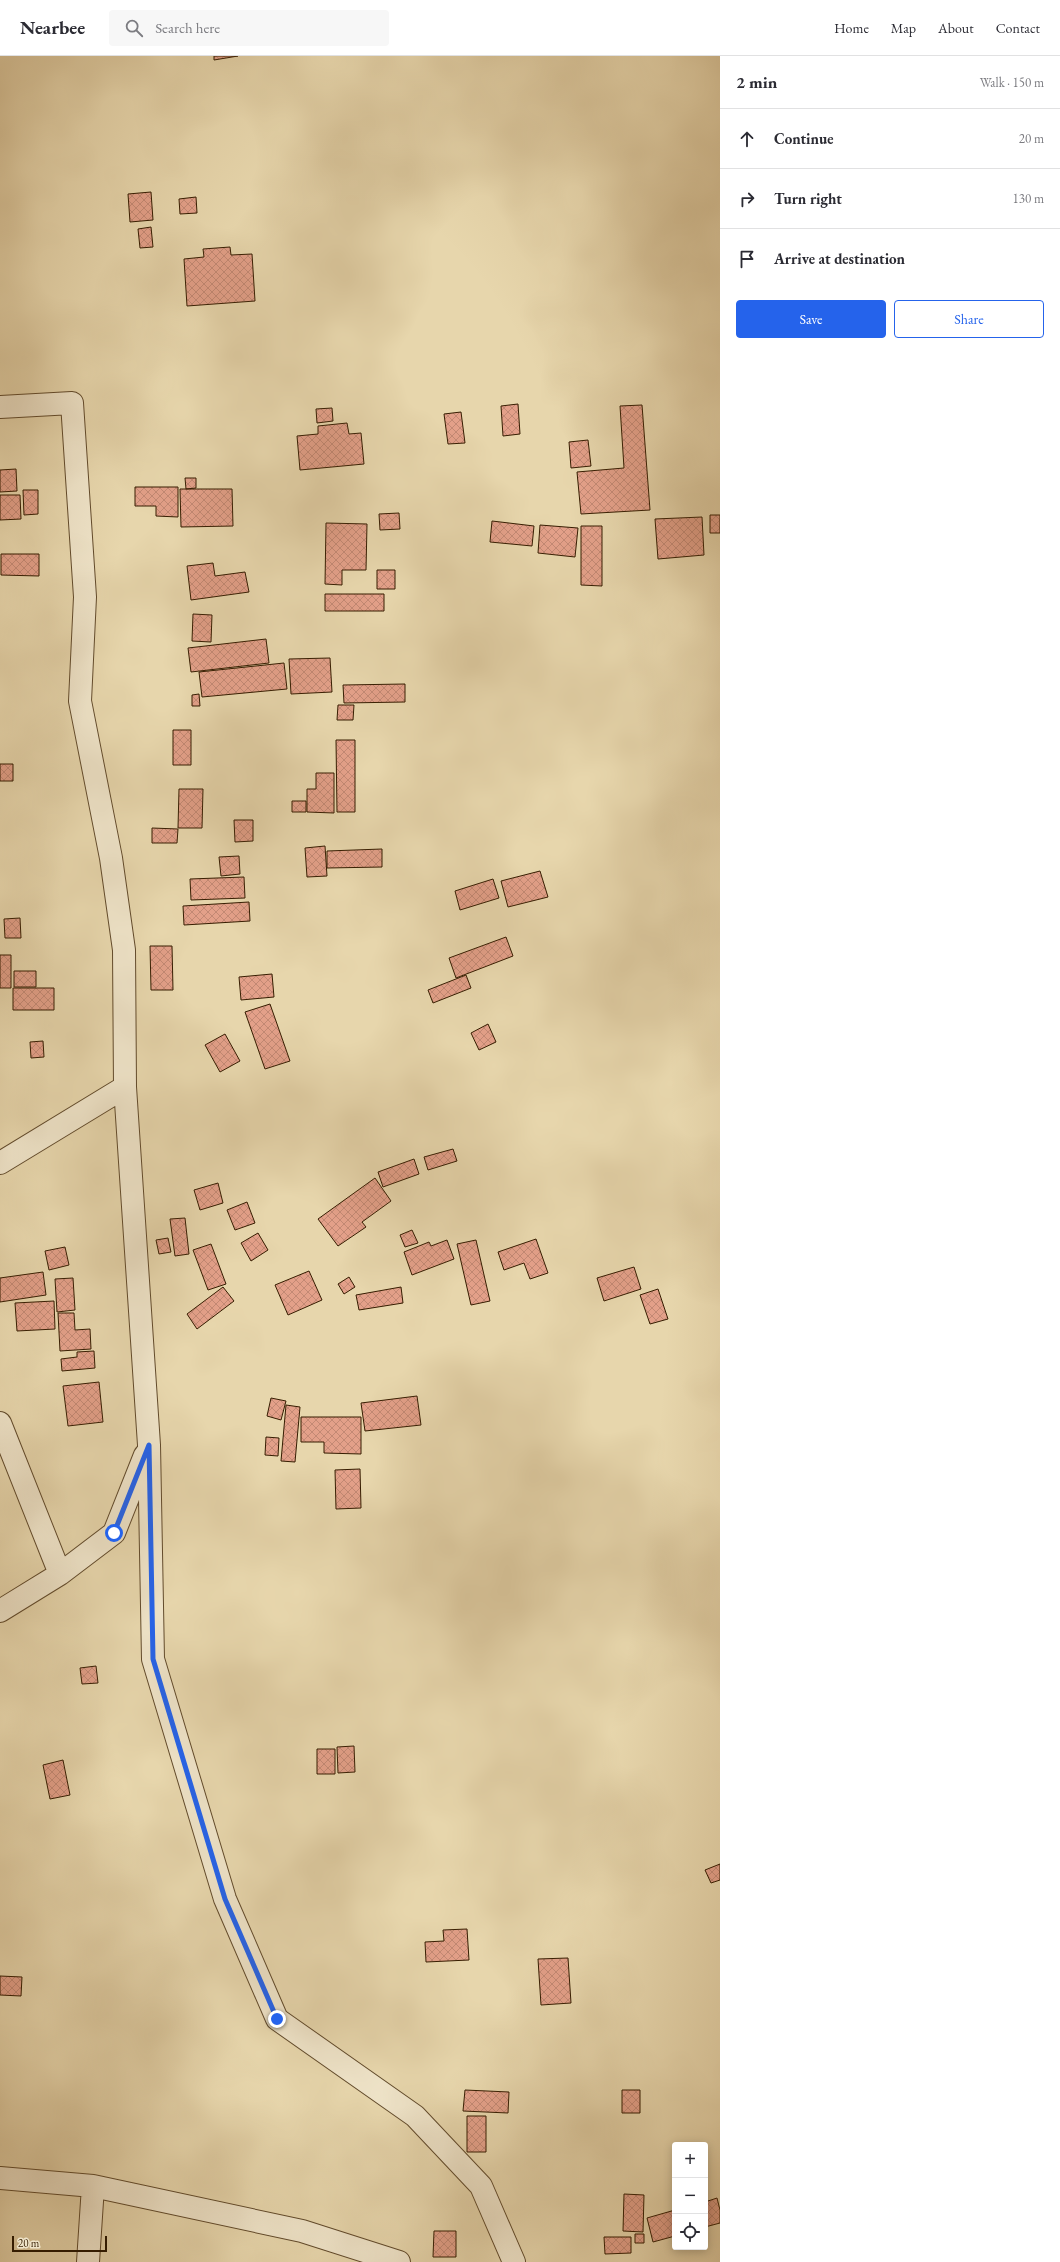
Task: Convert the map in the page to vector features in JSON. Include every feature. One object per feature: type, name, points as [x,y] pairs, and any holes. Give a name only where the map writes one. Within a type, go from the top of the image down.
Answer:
[{"type":"street","points":[[0,407],[72,403],[85,597],[80,701],[111,858],[124,950],[125,1087],[149,1445],[153,1659],[225,1899],[277,2019],[414,2116],[480,2186],[514,2262]]},
{"type":"street","points":[[0,1163],[125,1087]]},
{"type":"street","points":[[0,1423],[60,1574]]},
{"type":"street","points":[[0,1611],[60,1574],[114,1533],[149,1445]]},
{"type":"street","points":[[0,2178],[93,2186],[302,2231],[400,2262]]},
{"type":"street","points":[[88,2262],[93,2186]]},
{"type":"building","points":[[214,56],[238,56],[214,60]]},
{"type":"building","points":[[151,192],[153,220],[130,222],[128,194]]},
{"type":"building","points":[[196,197],[197,213],[180,214],[179,199]]},
{"type":"building","points":[[151,227],[153,247],[140,248],[138,229]]},
{"type":"building","points":[[230,247],[231,255],[252,254],[255,301],[187,306],[184,259],[204,257],[203,249]]},
{"type":"building","points":[[518,404],[520,434],[503,436],[501,406]]},
{"type":"building","points":[[642,405],[650,510],[581,514],[577,472],[624,468],[620,406]]},
{"type":"building","points":[[332,408],[333,421],[317,423],[316,409]]},
{"type":"building","points":[[461,412],[465,443],[448,444],[444,414]]},
{"type":"building","points":[[347,423],[349,434],[361,433],[364,464],[300,470],[297,436],[318,434],[318,426]]},
{"type":"building","points":[[588,440],[591,466],[571,468],[569,442]]},
{"type":"building","points":[[16,469],[17,491],[0,492],[0,470]]},
{"type":"building","points":[[185,478],[196,478],[196,488],[186,489]]},
{"type":"building","points":[[135,487],[178,487],[178,517],[156,516],[156,506],[135,506]]},
{"type":"building","points":[[180,489],[232,489],[233,526],[181,527]]},
{"type":"building","points":[[23,490],[38,490],[38,514],[24,515]]},
{"type":"building","points":[[0,495],[20,495],[21,519],[0,520]]},
{"type":"building","points":[[399,513],[400,529],[380,530],[379,514]]},
{"type":"building","points":[[710,515],[720,515],[720,533],[710,533]]},
{"type":"building","points":[[702,517],[704,555],[658,559],[655,519]]},
{"type":"building","points":[[492,521],[534,526],[532,546],[490,542]]},
{"type":"building","points":[[326,523],[367,524],[366,570],[342,570],[342,585],[325,584]]},
{"type":"building","points":[[540,525],[578,528],[575,557],[538,553]]},
{"type":"building","points":[[581,526],[602,526],[602,586],[581,585]]},
{"type":"building","points":[[1,554],[39,554],[39,576],[1,575]]},
{"type":"building","points":[[213,563],[215,576],[245,572],[249,592],[191,600],[187,566]]},
{"type":"building","points":[[377,570],[395,570],[395,589],[377,589]]},
{"type":"building","points":[[325,594],[384,594],[384,611],[325,611]]},
{"type":"building","points":[[193,614],[212,615],[211,642],[192,641]]},
{"type":"building","points":[[266,639],[269,663],[191,672],[188,648]]},
{"type":"building","points":[[330,658],[332,692],[291,694],[289,659]]},
{"type":"building","points":[[284,663],[287,689],[202,697],[199,672]]},
{"type":"building","points":[[405,684],[405,702],[344,703],[343,685]]},
{"type":"building","points":[[199,694],[200,706],[192,706],[192,695]]},
{"type":"building","points":[[338,705],[354,705],[353,720],[337,720]]},
{"type":"building","points":[[173,730],[191,730],[191,765],[173,765]]},
{"type":"building","points":[[336,740],[355,740],[355,812],[337,812]]},
{"type":"building","points":[[0,764],[13,764],[13,781],[0,781]]},
{"type":"building","points":[[316,773],[334,773],[334,813],[307,812],[307,789],[316,789]]},
{"type":"building","points":[[179,789],[203,789],[202,828],[178,828]]},
{"type":"building","points":[[292,801],[306,801],[306,812],[292,812]]},
{"type":"building","points":[[234,820],[253,820],[253,841],[235,842]]},
{"type":"building","points":[[152,828],[178,829],[177,843],[152,843]]},
{"type":"building","points":[[325,846],[327,876],[307,877],[305,848]]},
{"type":"building","points":[[382,849],[382,867],[327,868],[327,851]]},
{"type":"building","points":[[239,856],[240,874],[221,876],[219,857]]},
{"type":"building","points":[[540,871],[548,897],[508,907],[501,881]]},
{"type":"building","points":[[244,877],[245,898],[191,900],[190,879]]},
{"type":"building","points":[[493,879],[499,898],[460,910],[455,891]]},
{"type":"building","points":[[249,902],[250,921],[184,925],[183,906]]},
{"type":"building","points":[[20,918],[21,938],[5,938],[4,919]]},
{"type":"building","points":[[506,937],[513,956],[456,978],[449,958]]},
{"type":"building","points":[[150,946],[172,946],[173,990],[151,990]]},
{"type":"building","points":[[0,955],[11,955],[11,988],[0,988]]},
{"type":"building","points":[[14,971],[36,971],[36,987],[14,987]]},
{"type":"building","points":[[272,974],[274,997],[241,1000],[239,977]]},
{"type":"building","points":[[466,975],[471,988],[433,1003],[428,990]]},
{"type":"building","points":[[13,988],[54,988],[54,1010],[13,1010]]},
{"type":"building","points":[[270,1004],[290,1061],[265,1069],[245,1012]]},
{"type":"building","points":[[488,1024],[496,1042],[479,1050],[471,1033]]},
{"type":"building","points":[[225,1034],[240,1061],[220,1072],[205,1045]]},
{"type":"building","points":[[43,1041],[44,1057],[31,1058],[30,1042]]},
{"type":"building","points":[[453,1149],[457,1161],[428,1170],[424,1157]]},
{"type":"building","points":[[414,1159],[419,1174],[383,1187],[378,1172]]},
{"type":"building","points":[[375,1178],[391,1201],[362,1222],[366,1227],[338,1246],[318,1219]]},
{"type":"building","points":[[218,1183],[223,1203],[200,1210],[194,1190]]},
{"type":"building","points":[[247,1202],[255,1223],[235,1230],[227,1210]]},
{"type":"building","points":[[185,1218],[189,1254],[175,1256],[170,1219]]},
{"type":"building","points":[[412,1230],[418,1243],[405,1247],[400,1235]]},
{"type":"building","points":[[258,1233],[268,1250],[251,1261],[241,1243]]},
{"type":"building","points":[[168,1238],[171,1252],[159,1254],[156,1240]]},
{"type":"building","points":[[536,1239],[548,1273],[530,1279],[524,1263],[504,1270],[498,1252]]},
{"type":"building","points":[[447,1240],[454,1259],[412,1275],[404,1252],[429,1242],[431,1246]]},
{"type":"building","points":[[476,1240],[490,1301],[471,1305],[457,1244]]},
{"type":"building","points":[[211,1244],[226,1284],[208,1290],[193,1250]]},
{"type":"building","points":[[65,1247],[69,1265],[49,1270],[45,1251]]},
{"type":"building","points":[[634,1267],[641,1289],[604,1301],[597,1278]]},
{"type":"building","points":[[309,1271],[322,1300],[288,1315],[275,1285]]},
{"type":"building","points":[[43,1272],[46,1295],[0,1302],[0,1278]]},
{"type":"building","points":[[349,1277],[355,1287],[344,1294],[338,1284]]},
{"type":"building","points":[[73,1278],[75,1310],[57,1312],[55,1279]]},
{"type":"building","points":[[223,1287],[234,1301],[197,1329],[187,1314]]},
{"type":"building","points":[[401,1287],[403,1303],[359,1310],[356,1295]]},
{"type":"building","points":[[658,1289],[668,1319],[650,1324],[640,1295]]},
{"type":"building","points":[[54,1301],[55,1329],[17,1331],[15,1303]]},
{"type":"building","points":[[58,1313],[74,1313],[75,1330],[90,1329],[91,1349],[60,1351]]},
{"type":"building","points":[[94,1351],[95,1368],[62,1371],[61,1359],[77,1357],[77,1352]]},
{"type":"building","points":[[99,1382],[103,1422],[68,1426],[63,1386]]},
{"type":"building","points":[[417,1396],[421,1425],[365,1431],[361,1403]]},
{"type":"building","points":[[271,1398],[286,1401],[281,1420],[267,1416]]},
{"type":"building","points":[[286,1405],[300,1407],[295,1462],[281,1461]]},
{"type":"building","points":[[301,1417],[361,1417],[361,1454],[324,1453],[324,1442],[301,1442]]},
{"type":"building","points":[[266,1437],[279,1438],[278,1456],[265,1455]]},
{"type":"building","points":[[360,1469],[361,1508],[336,1509],[335,1470]]},
{"type":"building","points":[[96,1666],[98,1683],[82,1684],[80,1668]]},
{"type":"building","points":[[354,1746],[355,1772],[338,1773],[337,1747]]},
{"type":"building","points":[[317,1749],[335,1749],[335,1774],[317,1774]]},
{"type":"building","points":[[63,1760],[70,1795],[50,1799],[43,1765]]},
{"type":"building","points":[[720,1864],[720,1880],[711,1883],[705,1870]]},
{"type":"building","points":[[467,1929],[469,1960],[426,1962],[425,1942],[444,1941],[443,1930]]},
{"type":"building","points":[[568,1958],[571,2003],[541,2005],[538,1959]]},
{"type":"building","points":[[0,1976],[22,1977],[21,1996],[0,1995]]},
{"type":"building","points":[[465,2090],[509,2092],[508,2113],[463,2111]]},
{"type":"building","points":[[622,2090],[640,2090],[640,2113],[622,2113]]},
{"type":"building","points":[[467,2116],[486,2116],[486,2152],[467,2152]]},
{"type":"building","points":[[624,2194],[644,2195],[643,2232],[623,2231]]},
{"type":"building","points":[[717,2198],[720,2210],[720,2223],[708,2226],[708,2214],[708,2201]]},
{"type":"building","points":[[672,2211],[672,2237],[653,2242],[647,2218]]},
{"type":"building","points":[[434,2231],[456,2231],[456,2257],[433,2257]]},
{"type":"building","points":[[635,2234],[644,2234],[644,2243],[635,2243]]},
{"type":"building","points":[[604,2237],[631,2237],[631,2253],[605,2254]]},
{"type":"route","points":[[114,1533],[149,1445],[153,1659],[225,1899],[277,2019]]}]
